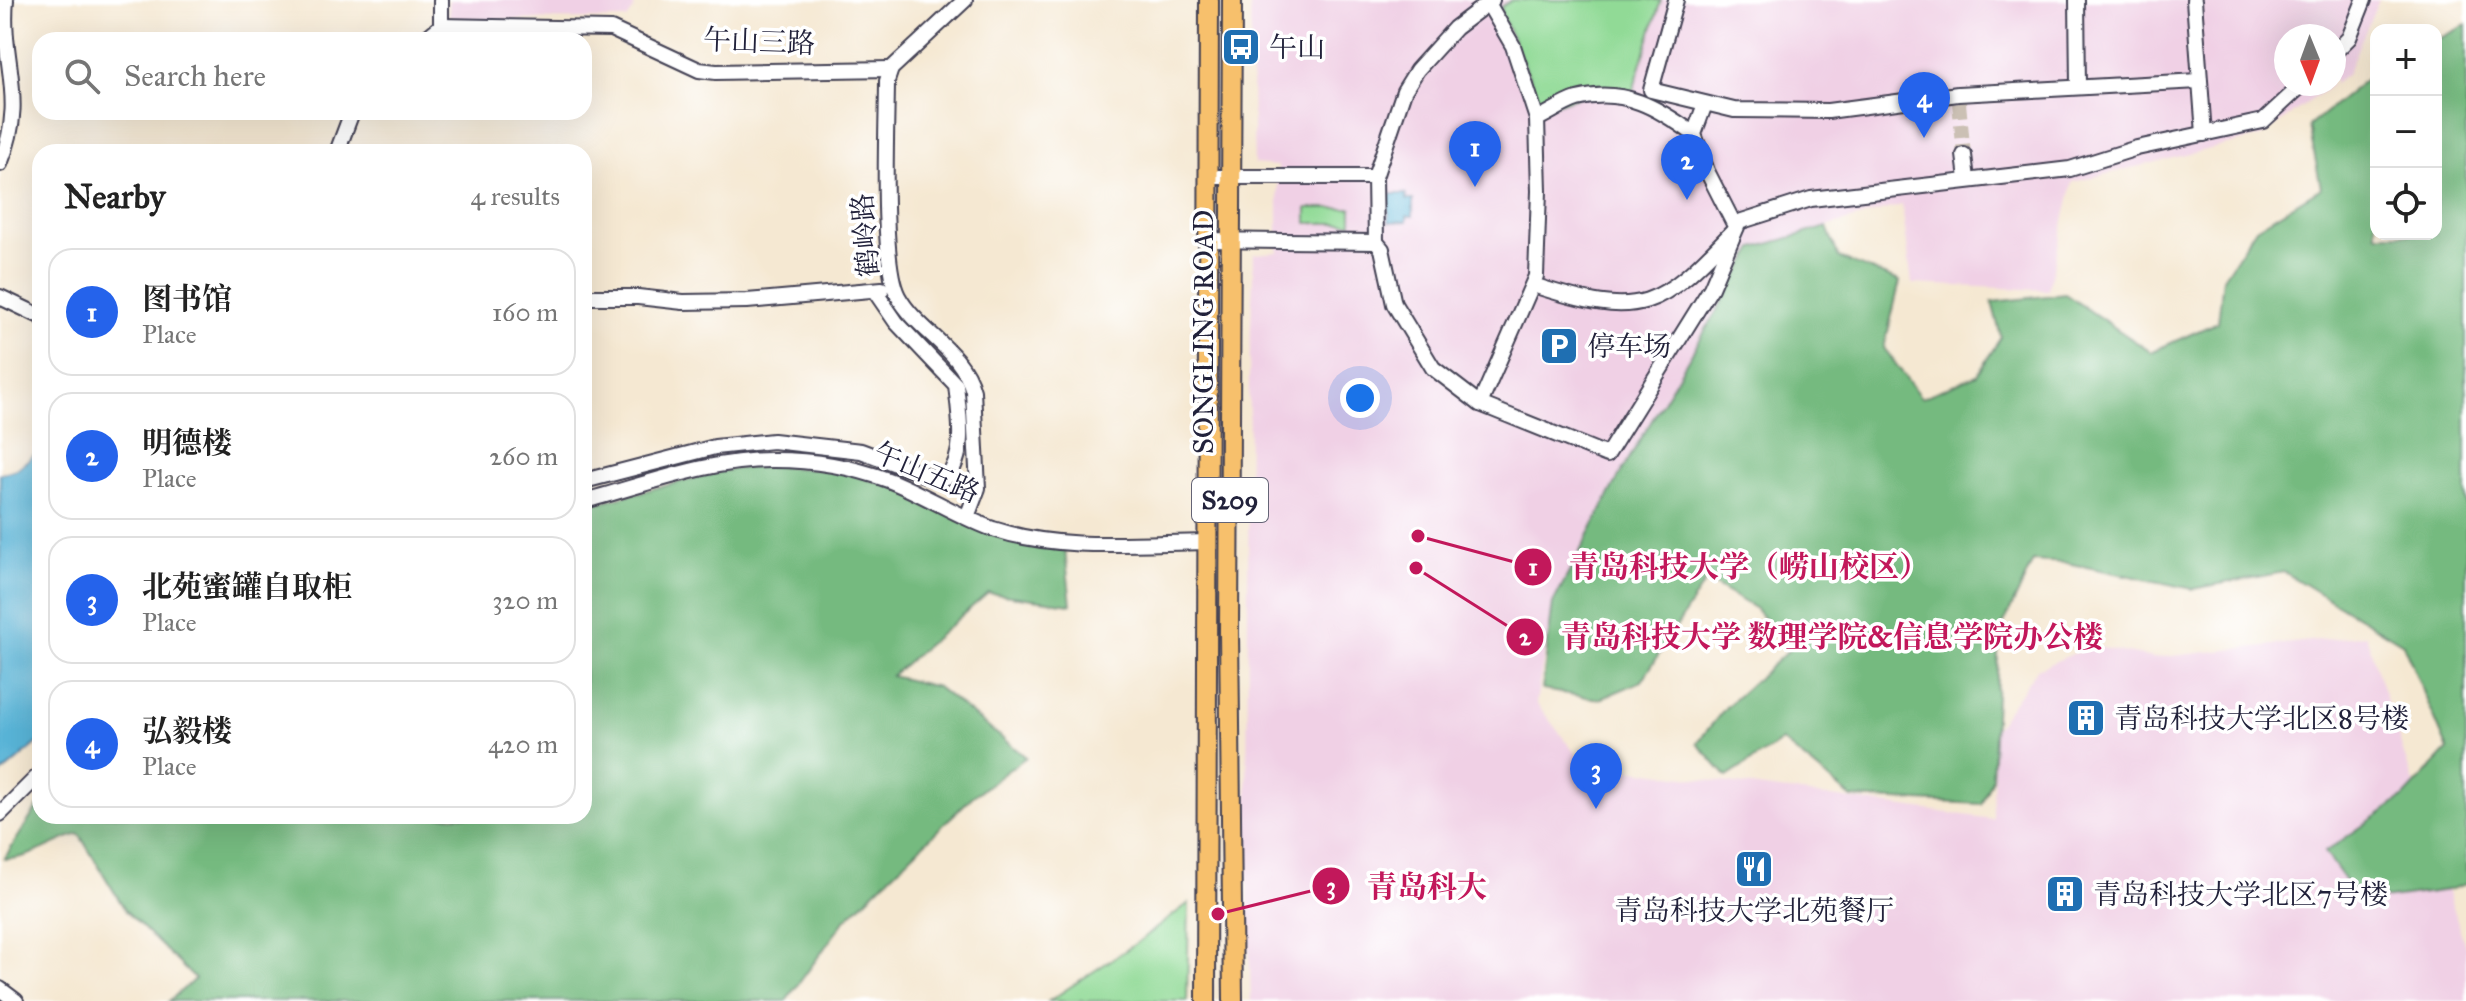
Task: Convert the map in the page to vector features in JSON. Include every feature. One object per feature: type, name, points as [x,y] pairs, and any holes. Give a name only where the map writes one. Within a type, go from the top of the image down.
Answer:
[{"type":"main road","name":"SONGLING ROAD","points":[[1206,1001],[1209,0]]},
{"type":"main road","name":"SONGLING ROAD","points":[[1232,0],[1233,1001]]},
{"type":"street","points":[[0,164],[9,141],[15,106],[6,0]]},
{"type":"street","points":[[434,32],[441,26],[441,0]]},
{"type":"street","points":[[891,69],[965,0]]},
{"type":"street","points":[[1676,0],[1651,90],[1734,110],[1828,111],[2078,86],[2199,81]]},
{"type":"street","points":[[2077,0],[2078,86]]},
{"type":"street","points":[[2194,0],[2204,134]]},
{"type":"street","points":[[2346,41],[2364,0]]},
{"type":"street","points":[[1480,404],[1533,285],[1539,191],[1537,119],[1513,46],[1490,1],[1455,28],[1417,70],[1404,91],[1375,177],[1376,242],[1382,249],[1394,304],[1433,368],[1480,404],[1607,455],[1711,288],[1739,222],[1811,199],[2070,169],[2137,148],[2263,121],[2290,96]]},
{"type":"street","name":"午山三路","points":[[441,26],[611,29],[699,70],[716,72],[891,69]]},
{"type":"street","name":"鹤岭路","points":[[891,69],[887,81],[886,181],[894,287],[898,297],[970,377],[978,488],[967,517]]},
{"type":"street","points":[[1537,119],[1576,99],[1620,97],[1658,107],[1694,134],[1707,171],[1736,228]]},
{"type":"street","points":[[1694,134],[1705,104]]},
{"type":"street","points":[[340,144],[349,120]]},
{"type":"street","points":[[1964,155],[1967,179]]},
{"type":"street","points":[[1208,177],[1375,177]]},
{"type":"street","points":[[1533,285],[1580,300],[1627,306],[1660,296],[1683,283],[1736,228]]},
{"type":"street","points":[[1207,240],[1376,242]]},
{"type":"street","points":[[592,297],[747,301],[894,287]]},
{"type":"street","points":[[592,479],[715,447],[773,441],[861,451],[922,475],[939,479],[947,477],[958,455],[956,385],[896,322],[874,290]]},
{"type":"street","points":[[0,297],[32,312]]},
{"type":"street","name":"午山五路","points":[[592,499],[732,462],[775,459],[857,470],[889,480],[967,517],[1027,538],[1064,542],[1205,542]]},
{"type":"street","points":[[0,814],[32,782]]},
{"type":"street","points":[[0,989],[16,1001]]},
{"type":"shaded area","points":[[449,0],[634,0],[634,9],[627,19],[456,20],[449,15]]},
{"type":"shaded area","points":[[1250,0],[2379,0],[2346,75],[2346,24],[2274,24],[2274,96],[2316,96],[2260,137],[2073,182],[2048,290],[1912,284],[1902,205],[1754,248],[1623,469],[1553,603],[1536,703],[1583,763],[1993,819],[1994,730],[2037,669],[2092,646],[2153,658],[2366,635],[2466,949],[2466,1001],[1251,1001],[1247,849],[1249,372],[1254,254],[1278,252],[1278,166],[1254,164]]},
{"type":"green space","points":[[1512,0],[1661,0],[1633,91],[1604,88],[1543,108],[1503,17],[1501,7]]},
{"type":"green space","points":[[2466,25],[2466,884],[2448,890],[2361,902],[2325,852],[2404,797],[2448,750],[2403,644],[2284,572],[2193,589],[2067,563],[2033,561],[1999,634],[1992,778],[1981,804],[1852,798],[1782,741],[1727,777],[1697,743],[1726,707],[1789,650],[1756,609],[1706,580],[1642,681],[1600,699],[1542,690],[1553,603],[1623,469],[1754,248],[1827,227],[1839,258],[1900,281],[1884,348],[1921,398],[1977,375],[2001,337],[1992,302],[2065,294],[2151,352],[2218,322],[2223,278],[2256,228],[2321,188],[2309,126],[2370,76],[2370,240],[2442,240],[2442,37]]},
{"type":"green space","points":[[1307,208],[1352,208],[1352,223],[1307,223]]},
{"type":"green space","points":[[778,466],[842,472],[896,487],[1018,541],[1065,550],[1071,604],[988,593],[891,676],[937,687],[1026,757],[972,797],[845,920],[786,1001],[169,1001],[195,979],[126,911],[79,834],[33,853],[4,859],[32,815],[32,824],[592,824],[592,504],[732,469]]},
{"type":"green space","points":[[1189,903],[1187,1001],[1049,1001],[1141,940]]},
{"type":"water","points":[[1388,194],[1406,194],[1407,200],[1413,200],[1413,216],[1407,216],[1407,221],[1389,222]]},
{"type":"water","points":[[32,457],[32,748],[0,775],[0,474],[17,469]]},
{"type":"tunnel","points":[[1959,103],[1964,155]]},
{"type":"place","name":"午山","points":[[1241,47]]},
{"type":"place","name":"弘毅楼","points":[[1924,138]]},
{"type":"place","name":"图书馆","points":[[1475,187]]},
{"type":"place","name":"明德楼","points":[[1687,200]]},
{"type":"place","name":"停车场","points":[[1559,346]]},
{"type":"place","name":"青岛科技大学（崂山校区）","points":[[1418,536]]},
{"type":"place","name":"青岛科技大学 数理学院&信息学院办公楼","points":[[1416,568]]},
{"type":"place","name":"青岛科技大学北区8号楼","points":[[2086,718]]},
{"type":"place","name":"北苑蜜罐自取柜","points":[[1596,809]]},
{"type":"place","name":"青岛科技大学北苑餐厅","points":[[1754,869]]},
{"type":"place","name":"青岛科技大学北区7号楼","points":[[2065,894]]},
{"type":"place","name":"青岛科大","points":[[1218,914]]}]
